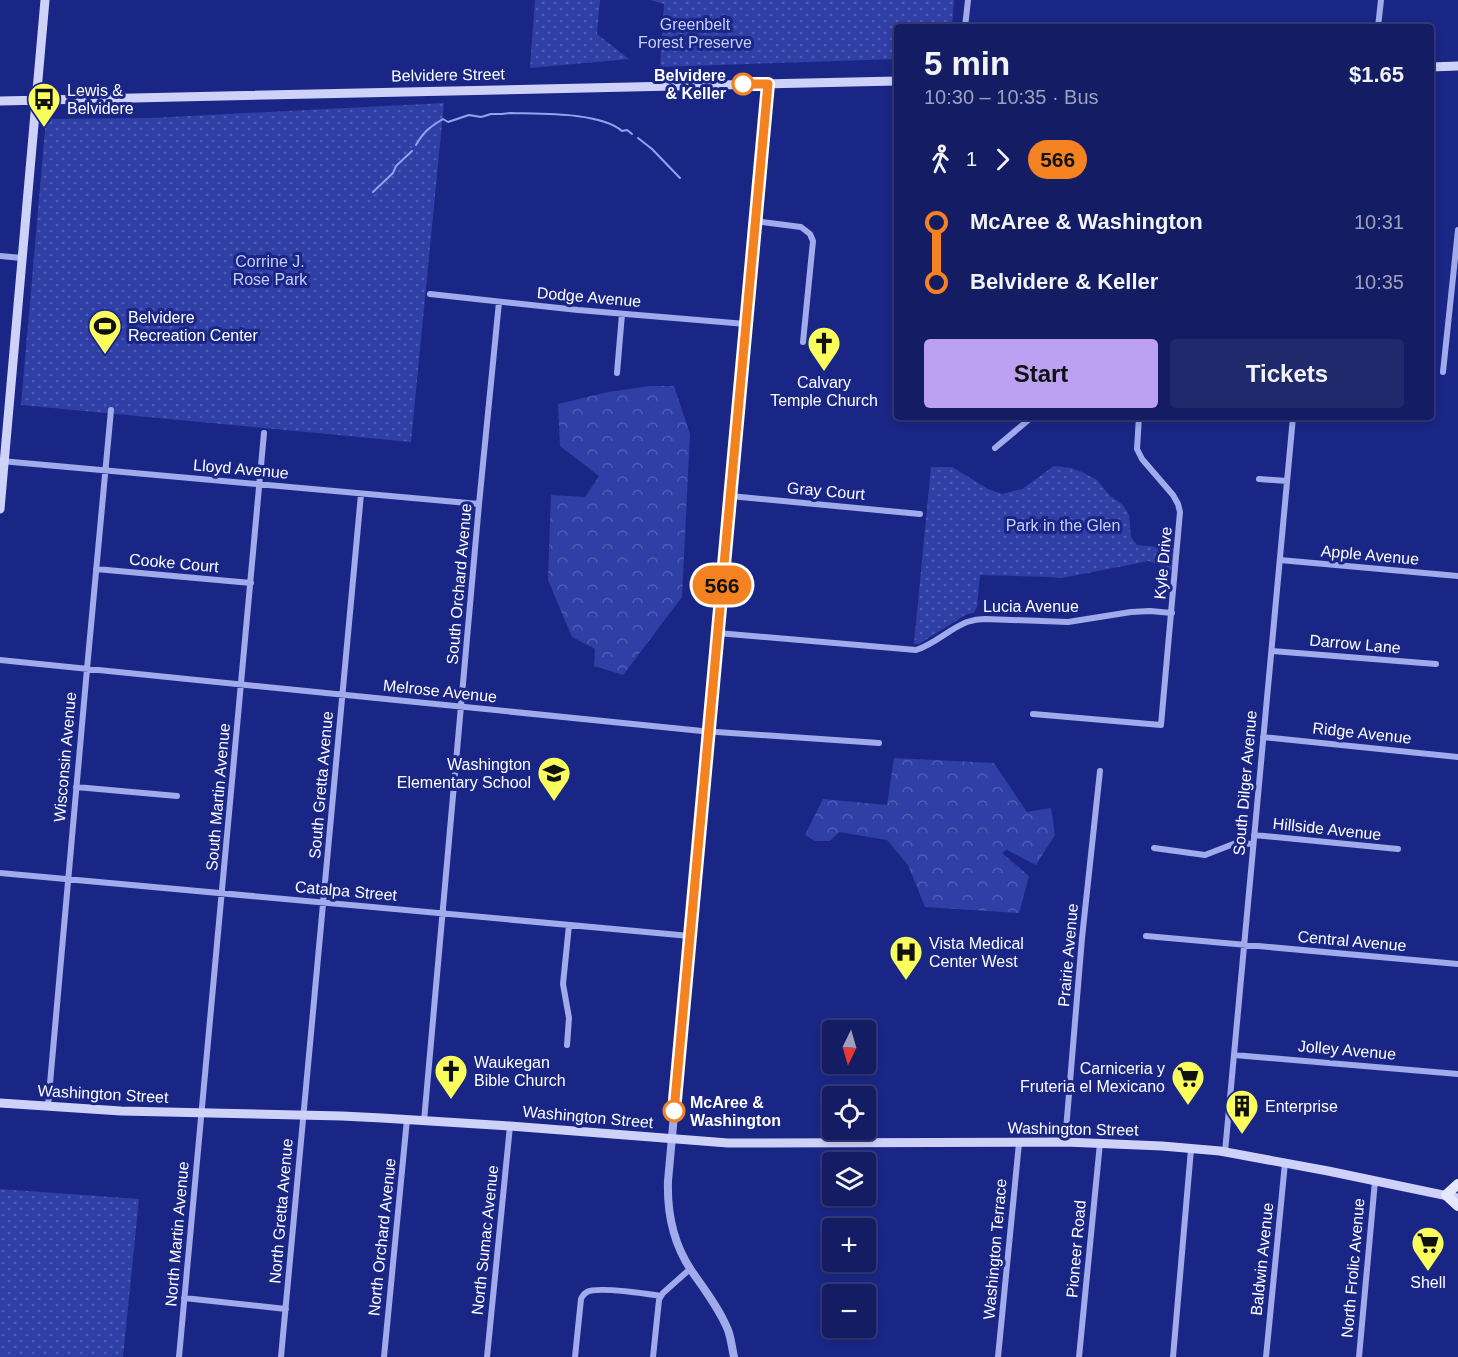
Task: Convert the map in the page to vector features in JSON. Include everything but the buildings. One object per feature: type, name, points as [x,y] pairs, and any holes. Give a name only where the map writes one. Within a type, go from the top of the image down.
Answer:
[{"type":"main road","points":[[0,508],[2,461],[45,0]]},
{"type":"main road","points":[[1434,67],[1457,67]]},
{"type":"main road","name":"Belvidere Street","points":[[0,101],[894,81]]},
{"type":"main road","name":"Washington Street","points":[[0,1103],[121,1111],[407,1119],[728,1143],[1065,1142],[1162,1146],[1225,1152],[1458,1198]]},
{"type":"main road","points":[[1458,1184],[1446,1196],[1458,1206]]},
{"type":"street","points":[[965,24],[968,0]]},
{"type":"street","points":[[1378,24],[1381,0]]},
{"type":"street","points":[[734,1357],[728,1330],[690,1269],[675,1239],[670,1221],[667,1190],[768,84]]},
{"type":"street","points":[[755,221],[801,227],[810,234],[813,241],[803,342]]},
{"type":"street","points":[[1443,372],[1458,230]]},
{"type":"street","points":[[0,256],[22,258]]},
{"type":"street","name":"Dodge Avenue","points":[[430,294],[746,324]]},
{"type":"street","name":"South Orchard Avenue","points":[[423,1121],[499,302]]},
{"type":"street","points":[[617,373],[622,314]]},
{"type":"street","name":"Wisconsin Avenue","points":[[48,1106],[111,410]]},
{"type":"street","points":[[995,447],[1028,420]]},
{"type":"street","name":"Kyle Drive","points":[[1033,714],[1164,728],[1180,512],[1173,495],[1142,459],[1137,449],[1139,420]]},
{"type":"street","name":"South Dilger Avenue","points":[[1225,1152],[1293,420]]},
{"type":"street","name":"South Martin Avenue","points":[[202,1113],[264,433]]},
{"type":"street","name":"Lloyd Avenue","points":[[2,461],[479,504]]},
{"type":"street","points":[[1259,479],[1287,481]]},
{"type":"street","name":"South Gretta Avenue","points":[[304,1115],[361,494]]},
{"type":"street","name":"Gray Court","points":[[730,496],[920,514]]},
{"type":"street","name":"Apple Avenue","points":[[1280,560],[1458,576]]},
{"type":"street","name":"Cooke Court","points":[[96,569],[251,583]]},
{"type":"street","name":"Lucia Avenue","points":[[717,633],[916,650],[932,644],[966,622],[974,620],[1068,622],[1131,612],[1172,613]]},
{"type":"street","name":"Darrow Lane","points":[[1272,651],[1436,664]]},
{"type":"street","name":"Melrose Avenue","points":[[0,660],[708,731],[879,743]]},
{"type":"street","name":"Ridge Avenue","points":[[1263,737],[1458,757]]},
{"type":"street","name":"Prairie Avenue","points":[[1065,1142],[1082,938],[1100,771]]},
{"type":"street","points":[[76,788],[177,796]]},
{"type":"street","name":"Hillside Avenue","points":[[1254,835],[1398,849]]},
{"type":"street","points":[[1154,848],[1205,855],[1236,843],[1253,844]]},
{"type":"street","name":"Catalpa Street","points":[[0,873],[690,936]]},
{"type":"street","points":[[567,1045],[570,1018],[563,984],[569,925]]},
{"type":"street","name":"Central Avenue","points":[[1146,936],[1458,964]]},
{"type":"street","name":"Jolley Avenue","points":[[1234,1054],[1458,1074]]},
{"type":"street","name":"North Martin Avenue","points":[[179,1357],[202,1113]]},
{"type":"street","name":"North Gretta Avenue","points":[[281,1357],[304,1115]]},
{"type":"street","name":"North Orchard Avenue","points":[[384,1357],[407,1119]]},
{"type":"street","name":"North Sumac Avenue","points":[[487,1357],[510,1126]]},
{"type":"street","name":"Washington Terrace","points":[[998,1357],[1019,1143]]},
{"type":"street","name":"Pioneer Road","points":[[1079,1357],[1100,1143]]},
{"type":"street","points":[[1173,1357],[1191,1149]]},
{"type":"street","name":"Baldwin Avenue","points":[[1266,1357],[1285,1163]]},
{"type":"street","name":"North Frolic Avenue","points":[[1359,1357],[1375,1181]]},
{"type":"street","points":[[653,1357],[659,1300],[663,1293],[690,1269]]},
{"type":"street","points":[[575,1357],[581,1299],[584,1293],[590,1290],[604,1290],[661,1296]]},
{"type":"street","points":[[184,1299],[286,1309]]},
{"type":"green space","name":"Greenbelt Forest Preserve","points":[[535,0],[600,0],[597,34],[629,59],[530,68]]},
{"type":"green space","name":"Greenbelt Forest Preserve","points":[[650,0],[954,0],[952,24],[894,24],[894,59],[660,67],[664,4]]},
{"type":"green space","name":"Corrine J. Rose Park","points":[[444,103],[411,442],[21,405],[46,119],[151,118]]},
{"type":"green space","points":[[650,386],[674,386],[690,434],[682,597],[623,675],[594,666],[595,649],[572,637],[548,580],[551,495],[585,497],[599,476],[560,446],[558,404],[608,392]]},
{"type":"green space","name":"Park in the Glen","points":[[1054,466],[1071,468],[1097,480],[1110,496],[1122,504],[1129,515],[1131,537],[1137,545],[1175,549],[1173,571],[1149,561],[1062,578],[980,575],[977,607],[974,613],[967,614],[919,644],[914,644],[931,467],[952,467],[988,489],[1002,494],[1022,489]]},
{"type":"green space","points":[[894,758],[994,763],[1027,812],[1051,808],[1055,835],[1036,865],[1007,850],[1002,853],[1029,876],[1019,913],[925,907],[908,865],[887,840],[839,832],[830,841],[815,841],[805,835],[823,799],[887,805]]},
{"type":"green space","points":[[0,1189],[139,1199],[123,1357],[0,1357]]},
{"type":"waterway","points":[[416,145],[428,130],[443,119],[448,122],[469,115],[481,117],[511,113],[569,115],[599,120],[632,134]]},
{"type":"waterway","points":[[638,138],[680,178]]},
{"type":"waterway","points":[[373,192],[412,151]]},
{"type":"bus line","name":"566","points":[[674,1111],[768,84],[743,84]]},
{"type":"place","name":"Belvidere & Keller","points":[[743,84]]},
{"type":"place","name":"Lewis & Belvidere","points":[[44,128]]},
{"type":"place","name":"Belvidere Recreation Center","points":[[105,355]]},
{"type":"place","name":"Calvary Temple Church","points":[[824,372]]},
{"type":"place","name":"Washington Elementary School","points":[[554,802]]},
{"type":"place","name":"Vista Medical Center West","points":[[906,981]]},
{"type":"place","name":"Waukegan Bible Church","points":[[451,1100]]},
{"type":"place","name":"Carniceria y Fruteria el Mexicano","points":[[1188,1106]]},
{"type":"place","name":"McAree & Washington","points":[[674,1111]]},
{"type":"place","name":"Enterprise","points":[[1242,1135]]},
{"type":"place","name":"Shell","points":[[1428,1272]]}]
